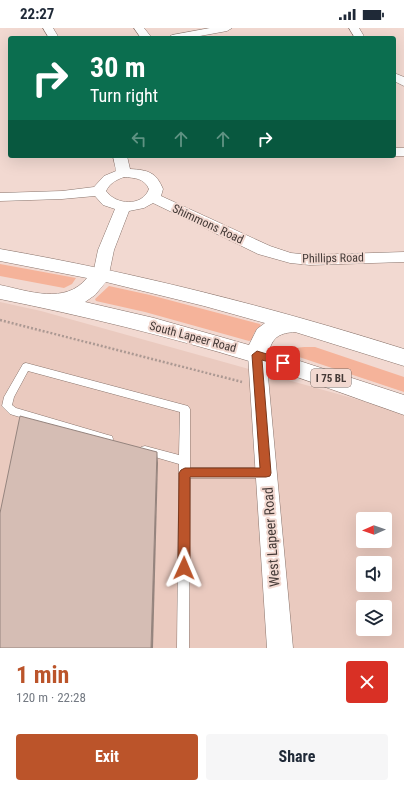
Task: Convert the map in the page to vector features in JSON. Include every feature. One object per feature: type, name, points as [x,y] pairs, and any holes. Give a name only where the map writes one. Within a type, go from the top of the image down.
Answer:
[{"type":"main road","points":[[0,255],[101,274],[203,297],[299,324],[404,358]]},
{"type":"main road","points":[[53,303],[66,301],[84,294],[95,284],[101,274]]},
{"type":"main road","name":"South Lapeer Road","points":[[0,292],[109,315],[257,355],[309,371],[404,405]]},
{"type":"main road","points":[[257,355],[263,335],[272,328],[283,325],[299,324]]},
{"type":"street","points":[[139,28],[145,36]]},
{"type":"street","points":[[183,36],[227,28]]},
{"type":"street","points":[[120,158],[124,173]]},
{"type":"street","points":[[124,173],[140,174],[152,180],[156,189],[152,198],[140,204],[124,206],[112,204],[102,198],[99,191],[102,182],[112,176],[124,173]]},
{"type":"street","points":[[0,197],[62,195],[99,191]]},
{"type":"street","name":"Shimmons Road","points":[[152,198],[264,250]]},
{"type":"street","points":[[101,274],[106,250],[124,206]]},
{"type":"street","name":"Phillips Road","points":[[264,250],[290,258],[310,260],[404,257]]},
{"type":"street","name":"West Lapeer Road","points":[[257,355],[280,648]]},
{"type":"lane","points":[[117,442],[13,411],[7,406],[9,396],[26,367],[185,409],[184,648]]},
{"type":"lane","points":[[132,446],[185,467],[266,473]]},
{"type":"path","points":[[0,320],[243,383]]},
{"type":"shaded area","points":[[0,264],[76,278],[72,284],[64,288],[0,276]]},
{"type":"shaded area","points":[[109,286],[150,295],[260,324],[261,326],[254,333],[252,340],[249,341],[145,312],[96,301],[95,299]]},
{"type":"shaded area","points":[[0,302],[41,311],[206,357],[377,405],[404,415],[404,648],[0,648]]},
{"type":"shaded area","points":[[315,347],[404,377],[404,392],[287,353],[295,348]]},
{"type":"building","points":[[20,416],[157,452],[151,648],[0,648],[0,513]]},
{"type":"route","points":[[184,568],[185,473],[266,473],[257,355],[283,363]]}]
